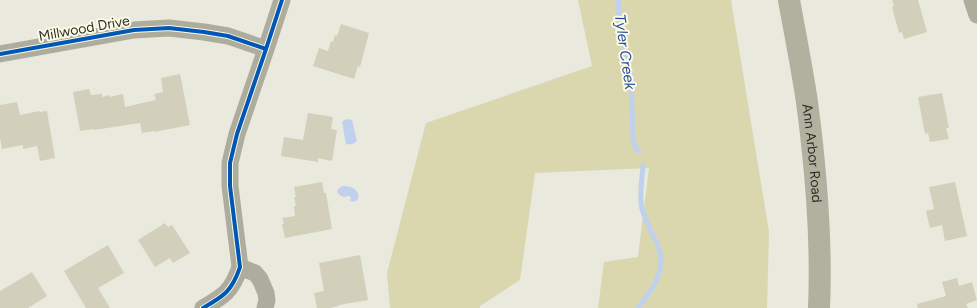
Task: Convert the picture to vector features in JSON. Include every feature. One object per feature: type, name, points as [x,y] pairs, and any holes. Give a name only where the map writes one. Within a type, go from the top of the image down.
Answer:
[{"type":"main road","name":"Ann Arbor Road","points":[[789,0],[813,149],[820,246],[819,308]]},
{"type":"street","points":[[210,307],[232,287],[240,268],[230,186],[230,162],[237,134],[282,0]]},
{"type":"street","points":[[972,0],[977,15]]},
{"type":"street","name":"Millwood Drive","points":[[0,54],[134,30],[169,28],[228,36],[266,49]]},
{"type":"street","points":[[240,268],[255,273],[260,279],[266,293],[267,300],[265,308]]},
{"type":"shaded area","points":[[578,0],[731,0],[769,232],[767,308],[598,308],[604,262],[638,257],[649,168],[535,173],[520,280],[480,306],[480,308],[390,308],[387,273],[426,123],[592,66]]},
{"type":"water","points":[[346,119],[352,120],[357,141],[352,144],[346,144],[342,122]]},
{"type":"water","points":[[342,186],[354,188],[358,195],[357,200],[350,201],[351,198],[349,196],[345,197],[339,194],[337,192],[338,189]]},
{"type":"building","points":[[892,0],[918,0],[927,32],[904,39],[902,32],[899,33],[892,7],[894,6]]},
{"type":"building","points":[[341,24],[369,33],[360,67],[358,66],[354,79],[313,66],[319,48],[328,51],[331,41],[333,42],[335,35],[337,36]]},
{"type":"building","points":[[180,74],[190,125],[142,133],[140,123],[80,131],[73,92],[89,89],[91,95],[102,94],[102,97],[123,94],[125,107],[156,100],[154,94],[163,92],[161,78]]},
{"type":"building","points":[[942,93],[949,128],[946,128],[949,139],[930,142],[928,133],[925,134],[918,97]]},
{"type":"building","points":[[17,102],[20,115],[47,111],[55,158],[40,161],[37,146],[23,149],[23,145],[2,149],[0,138],[0,105]]},
{"type":"building","points":[[308,113],[333,117],[331,129],[337,130],[332,161],[318,158],[318,162],[281,156],[284,137],[303,140]]},
{"type":"building","points":[[322,182],[324,193],[326,193],[332,229],[285,238],[282,218],[295,216],[294,206],[296,206],[294,197],[296,197],[294,187]]},
{"type":"building","points":[[955,182],[967,236],[945,241],[942,225],[930,228],[926,211],[934,209],[929,187]]},
{"type":"building","points":[[165,223],[168,227],[172,225],[190,253],[173,263],[170,258],[155,267],[138,240]]},
{"type":"building","points":[[108,245],[124,273],[98,288],[110,308],[86,308],[64,271]]},
{"type":"building","points":[[360,255],[368,300],[330,308],[317,308],[314,293],[324,291],[319,263]]},
{"type":"building","points":[[32,272],[47,296],[28,308],[0,308],[0,291]]},
{"type":"building","points":[[957,278],[959,286],[972,282],[977,300],[966,304],[968,308],[918,308],[917,304],[946,296],[942,282]]},
{"type":"waterway","name":"Tyler Creek","points":[[618,0],[620,26],[631,78],[633,139],[636,149],[639,151]]},
{"type":"waterway","name":"Tyler Creek","points":[[638,308],[656,281],[661,265],[659,249],[641,204],[643,166]]},
{"type":"cycle path","points":[[203,308],[217,300],[226,292],[234,282],[240,267],[230,186],[230,163],[237,134],[282,0]]},
{"type":"cycle path","points":[[0,54],[134,30],[169,28],[228,36],[266,49]]}]
